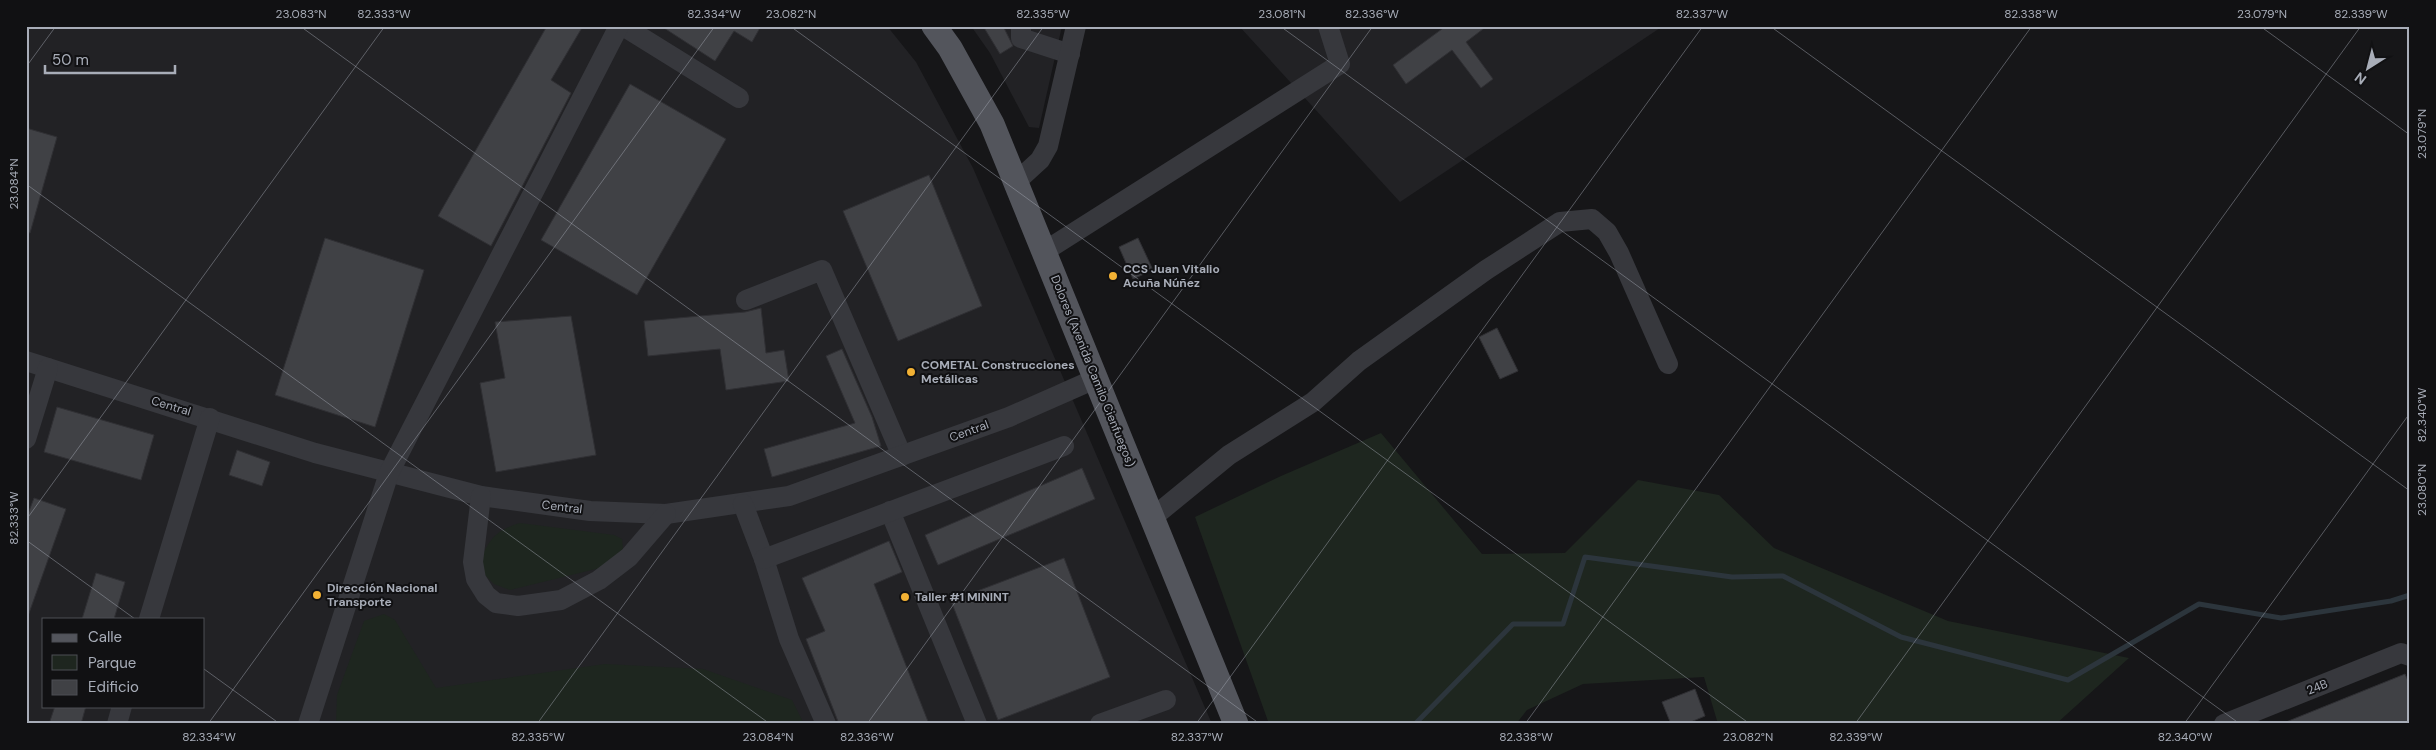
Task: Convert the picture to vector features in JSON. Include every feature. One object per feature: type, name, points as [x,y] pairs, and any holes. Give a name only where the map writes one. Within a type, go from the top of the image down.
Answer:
[{"type":"main road","name":"Dolores (Avenida Camilo Cienfuegos)","points":[[934,26],[950,48],[992,124],[1236,724]]},
{"type":"street","points":[[308,724],[388,473],[619,26]]},
{"type":"street","points":[[623,26],[739,98]]},
{"type":"street","points":[[1021,26],[1021,38],[1070,54]]},
{"type":"street","points":[[1016,182],[1040,160],[1048,146],[1076,26]]},
{"type":"street","points":[[1045,251],[1340,64],[1328,26]]},
{"type":"street","points":[[1152,518],[1230,455],[1313,402],[1359,362],[1486,270],[1560,222],[1592,219],[1607,232],[1619,253],[1668,364]]},
{"type":"street","points":[[746,300],[822,270],[902,456]]},
{"type":"street","name":"Central","points":[[26,361],[210,418],[315,453],[481,496],[590,510],[666,514],[789,496],[1009,416],[1095,379]]},
{"type":"street","points":[[26,439],[48,368]]},
{"type":"street","points":[[149,618],[210,418]]},
{"type":"street","points":[[764,559],[1064,446]]},
{"type":"street","points":[[481,496],[473,562],[476,579],[486,595],[496,602],[518,606],[561,600],[599,580],[629,557],[666,514]]},
{"type":"street","points":[[742,504],[764,559],[789,639],[826,724]]},
{"type":"street","points":[[890,512],[977,724]]},
{"type":"street","name":"24B","points":[[2224,724],[2262,717],[2401,653],[2410,656]]},
{"type":"street","points":[[1100,724],[1166,700]]},
{"type":"street","points":[[117,724],[121,708]]},
{"type":"shaded area","points":[[26,26],[887,26],[916,62],[973,168],[1212,724],[26,724]]},
{"type":"shaded area","points":[[971,26],[1062,26],[1039,128],[1029,127],[990,53]]},
{"type":"shaded area","points":[[1239,26],[1663,26],[1400,202]]},
{"type":"green space","points":[[1381,433],[1482,554],[1565,553],[1638,480],[1719,495],[1774,548],[1948,621],[2129,658],[2056,724],[1718,724],[1704,677],[1583,684],[1527,710],[1516,724],[1269,724],[1195,517],[1281,476]]},
{"type":"green space","points":[[520,523],[614,535],[622,539],[623,549],[600,568],[510,590],[494,584],[485,575],[480,561],[494,536]]},
{"type":"green space","points":[[384,614],[395,620],[436,688],[605,664],[703,669],[792,700],[804,724],[336,724],[337,695],[364,621]]},
{"type":"building","points":[[547,26],[583,26],[551,80],[571,93],[491,246],[438,216]]},
{"type":"building","points":[[661,26],[761,26],[752,42],[734,31],[715,61]]},
{"type":"building","points":[[983,26],[1003,26],[1013,46],[1000,54]]},
{"type":"building","points":[[1446,26],[1487,26],[1466,42],[1493,79],[1481,88],[1452,50],[1406,84],[1393,65]]},
{"type":"building","points":[[630,84],[726,139],[637,295],[541,240]]},
{"type":"building","points":[[26,128],[57,137],[30,233],[26,232]]},
{"type":"building","points":[[929,175],[982,306],[898,341],[843,211]]},
{"type":"building","points":[[325,238],[424,270],[375,427],[275,395]]},
{"type":"building","points":[[1138,238],[1153,270],[1133,279],[1119,247]]},
{"type":"building","points":[[761,308],[766,353],[784,350],[789,381],[726,390],[720,349],[648,356],[644,321],[745,312]]},
{"type":"building","points":[[571,316],[596,455],[496,472],[480,383],[505,378],[495,322]]},
{"type":"building","points":[[1497,328],[1518,371],[1500,379],[1479,337]]},
{"type":"building","points":[[842,349],[872,417],[881,446],[772,477],[764,449],[855,423],[826,356]]},
{"type":"building","points":[[57,407],[154,435],[141,480],[44,452]]},
{"type":"building","points":[[237,450],[270,462],[262,486],[229,475]]},
{"type":"building","points":[[1082,468],[1095,499],[938,565],[925,535]]},
{"type":"building","points":[[34,498],[66,509],[28,616],[26,616],[26,519]]},
{"type":"building","points":[[889,541],[902,572],[874,584],[929,724],[839,724],[806,639],[825,631],[802,578]]},
{"type":"building","points":[[1064,558],[1110,677],[998,720],[951,601]]},
{"type":"building","points":[[96,573],[125,582],[114,618],[82,618]]},
{"type":"building","points":[[2405,674],[2410,685],[2410,724],[2281,724]]},
{"type":"building","points":[[1695,689],[1705,716],[1686,724],[1671,724],[1662,702]]},
{"type":"building","points":[[54,708],[85,708],[81,724],[49,724]]},
{"type":"waterway","points":[[1415,724],[1513,624],[1563,624],[1585,557],[1732,577],[1783,576],[1901,637],[2068,680],[2199,604],[2281,618],[2391,601],[2410,595]]},
{"type":"place","name":"CCS Juan Vitalio Acuña Núñez","points":[[1113,276]]},
{"type":"place","name":"COMETAL Construcciones Metálicas","points":[[911,372]]},
{"type":"place","name":"Dirección Nacional Transporte","points":[[317,595]]},
{"type":"place","name":"Taller #1 MININT","points":[[905,597]]}]
